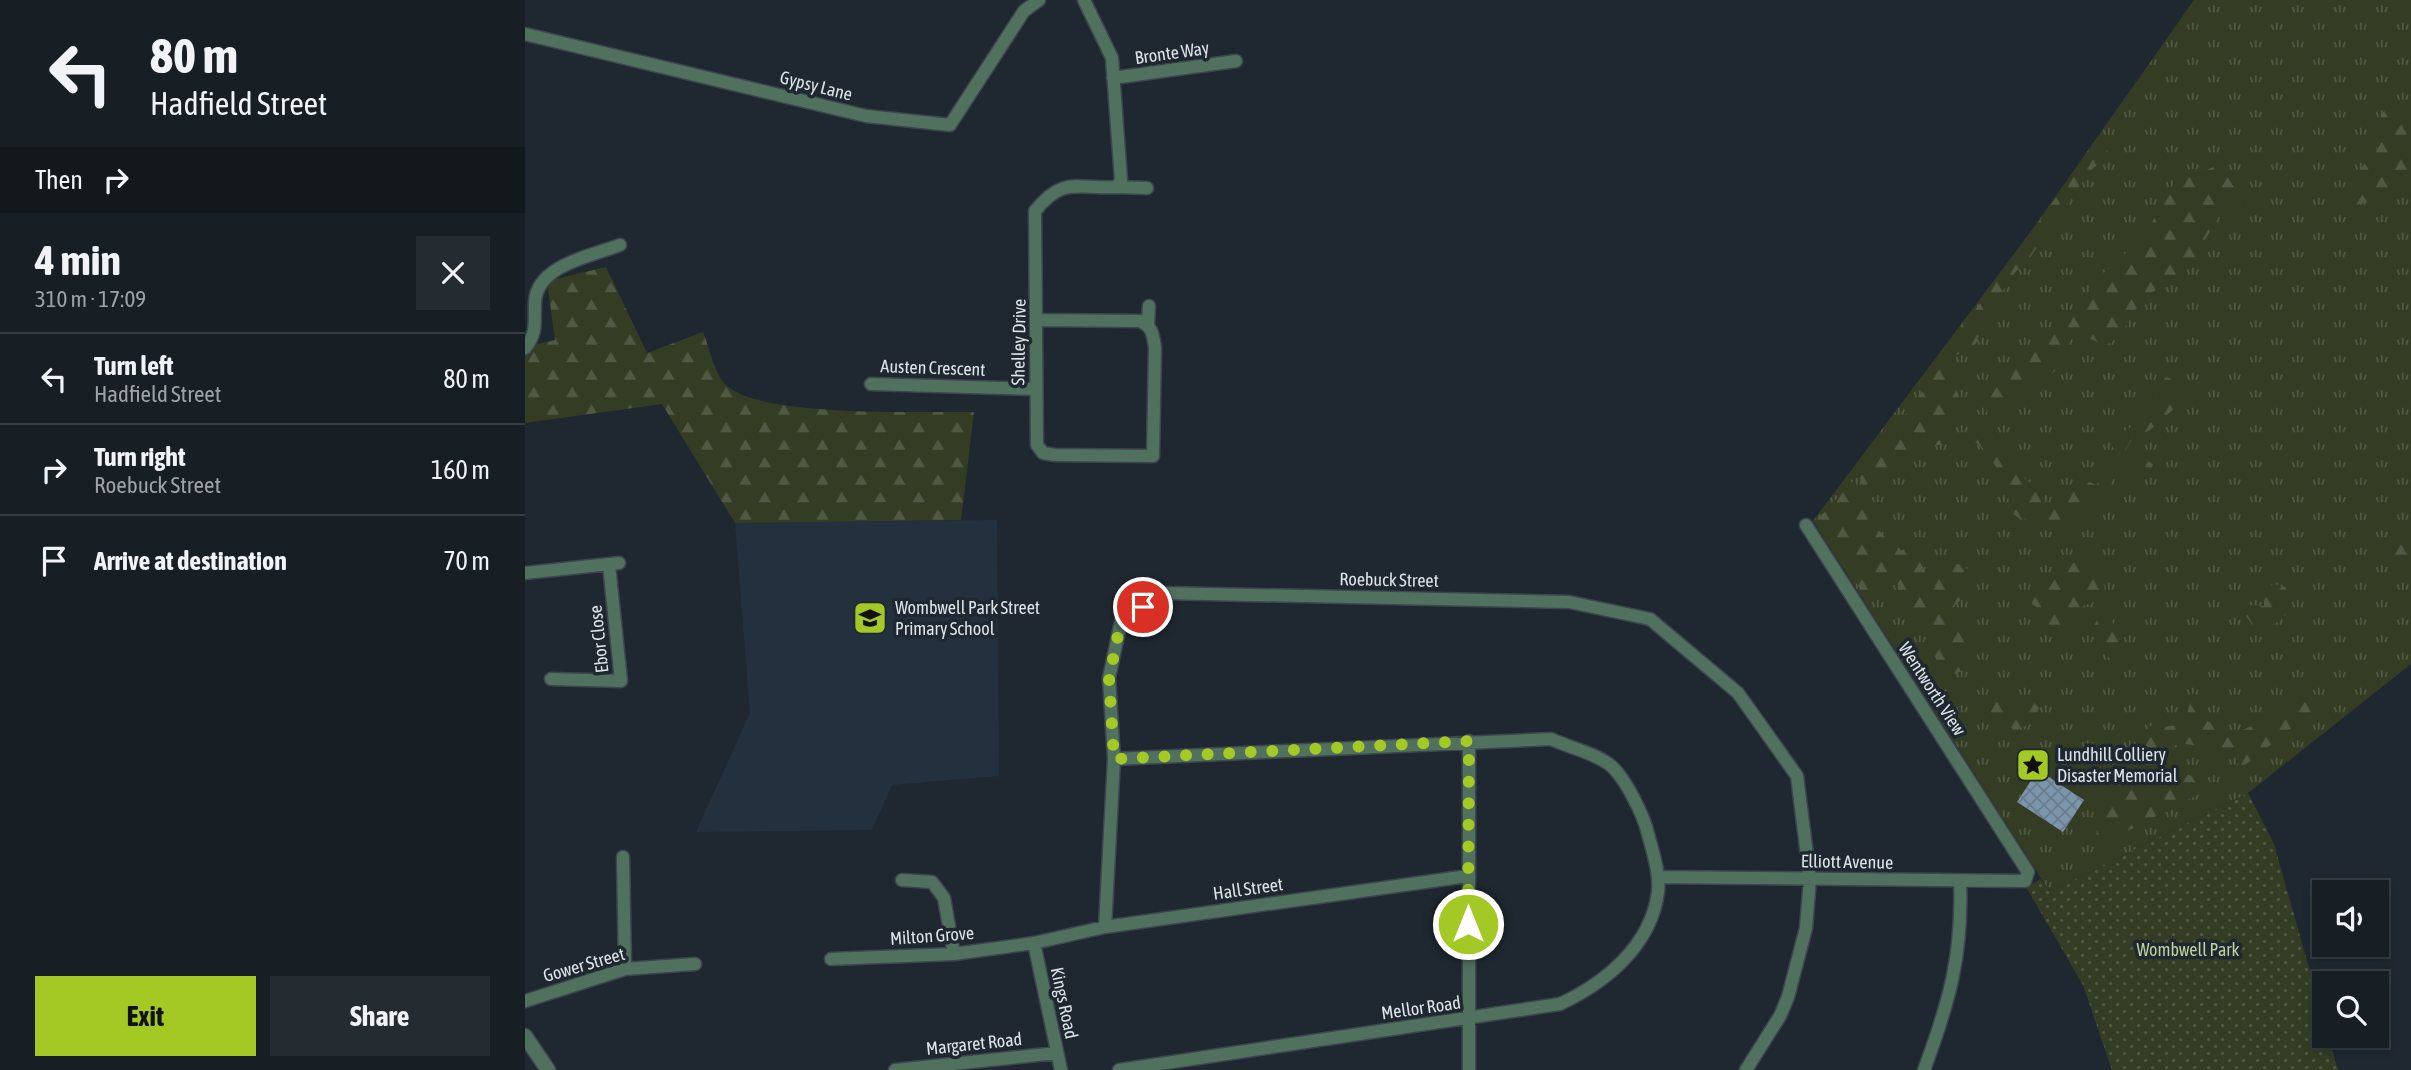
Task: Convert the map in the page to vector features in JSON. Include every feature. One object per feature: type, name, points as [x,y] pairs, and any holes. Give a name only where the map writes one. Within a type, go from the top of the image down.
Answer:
[{"type":"street","name":"Gypsy Lane","points":[[525,34],[866,116],[950,125],[1024,11],[1039,0]]},
{"type":"street","points":[[1084,0],[1112,58],[1121,180],[1117,187]]},
{"type":"street","name":"Bronte Way","points":[[1113,78],[1236,61]]},
{"type":"street","name":"Shelley Drive","points":[[1147,188],[1061,187],[1050,192],[1035,211],[1038,320],[1035,389],[1037,445],[1043,453],[1153,456],[1155,348],[1153,332],[1148,325]]},
{"type":"street","points":[[525,348],[536,326],[535,301],[538,286],[546,275],[620,245]]},
{"type":"street","points":[[1038,320],[1140,321],[1148,325],[1149,306]]},
{"type":"street","name":"Austen Crescent","points":[[870,384],[1035,389]]},
{"type":"street","name":"Wentworth View","points":[[1806,525],[2028,872]]},
{"type":"street","name":"Ebor Close","points":[[525,573],[614,564],[621,681],[551,679]]},
{"type":"street","name":"Roebuck Street","points":[[1105,927],[1114,759],[1109,678],[1121,621],[1164,593],[1569,602],[1650,619],[1738,693],[1797,776],[1810,878],[1806,928],[1788,997],[1780,1016],[1746,1070]]},
{"type":"street","points":[[1114,759],[1551,739],[1610,765],[1644,816],[1658,877]]},
{"type":"street","points":[[1469,741],[1469,1070]]},
{"type":"street","points":[[623,857],[625,969]]},
{"type":"street","name":"Elliott Avenue","points":[[1658,877],[2025,881],[2028,872]]},
{"type":"street","name":"Hall Street","points":[[1034,943],[1105,927],[1468,876]]},
{"type":"street","name":"Mellor Road","points":[[1119,1070],[1560,1004],[1606,978],[1634,947],[1647,924],[1658,893],[1658,877]]},
{"type":"street","points":[[902,880],[932,882],[944,898],[954,954]]},
{"type":"street","points":[[1923,1070],[1949,998],[1959,955],[1960,881]]},
{"type":"street","name":"Milton Grove","points":[[831,959],[954,954],[1034,943]]},
{"type":"street","name":"Kings Road","points":[[1034,943],[1061,1070]]},
{"type":"street","name":"Gower Street","points":[[525,1000],[625,969],[695,964]]},
{"type":"street","points":[[525,1036],[548,1070]]},
{"type":"street","name":"Margaret Road","points":[[895,1070],[1057,1053]]},
{"type":"shaded area","name":"Wombwell Park Street Primary School","points":[[997,520],[999,776],[892,785],[872,830],[696,832],[750,713],[735,523]]},
{"type":"green space","points":[[2194,0],[2411,0],[2411,664],[2248,793],[2050,892],[1813,521],[2029,234]]},
{"type":"green space","points":[[2411,103],[2411,188],[2397,195],[2348,208],[2340,196],[2352,184],[2371,153],[2376,153],[2382,113],[2390,107]]},
{"type":"green space","points":[[2101,140],[2107,146],[2108,156],[2091,170],[2031,256],[2031,267],[2017,270],[1989,311],[1973,350],[1952,356],[1947,349],[2093,146]]},
{"type":"green space","points":[[2217,165],[2240,192],[2241,204],[2220,215],[2197,253],[2201,260],[2184,264],[2183,284],[2167,281],[2148,295],[2119,336],[2105,345],[2076,333],[2069,337],[2065,360],[2057,370],[2008,400],[2000,415],[1991,418],[1987,414],[1989,395],[2010,375],[2019,357],[2035,346],[2044,328],[2057,331],[2071,316],[2086,317],[2087,296],[2095,281],[2145,235],[2174,183],[2190,169],[2207,170]]},
{"type":"green space","points":[[606,267],[647,353],[703,332],[720,377],[740,394],[767,402],[841,410],[974,412],[961,520],[735,523],[662,404],[525,423],[525,347],[555,340],[547,281]]},
{"type":"green space","points":[[1951,361],[1957,408],[1943,445],[1927,445],[1863,487],[1859,476],[1943,364]]},
{"type":"green space","points":[[2160,377],[2170,378],[2178,389],[2177,406],[2150,430],[2133,438],[2126,449],[2131,457],[2153,465],[2148,475],[2134,473],[2125,467],[2112,445],[2117,434],[2129,429],[2138,415],[2156,400]]},
{"type":"green space","points":[[1977,415],[2026,480],[2043,492],[2044,509],[2052,511],[2063,500],[2066,487],[2090,482],[2096,485],[2108,473],[2113,477],[2110,489],[2101,502],[2079,521],[2068,525],[2020,519],[2012,513],[2002,474],[1977,443],[1962,441],[1968,433],[1969,421]]},
{"type":"green space","points":[[1854,480],[1875,526],[1896,549],[1915,553],[1921,558],[1931,592],[1935,588],[1937,567],[1945,561],[1965,566],[1970,573],[1963,598],[1955,605],[1952,614],[1967,626],[1973,638],[1973,651],[1966,669],[1955,674],[1936,658],[1931,648],[1930,623],[1906,606],[1897,583],[1873,597],[1860,589],[1816,521]]},
{"type":"green space","points":[[2411,522],[2411,568],[2400,573],[2373,551],[2373,544],[2380,538],[2404,539]]},
{"type":"green space","points":[[2082,558],[2100,564],[2106,597],[2083,606],[2077,626],[2070,636],[2055,631],[2047,624],[2048,615],[2032,604],[2033,589],[2039,582],[2050,586],[2062,569]]},
{"type":"green space","points":[[2275,584],[2285,587],[2292,598],[2291,609],[2275,624],[2254,627],[2245,615],[2252,605],[2264,606],[2264,588]]},
{"type":"green space","points":[[2108,614],[2129,651],[2122,660],[2114,661],[2098,649],[2099,640],[2093,629],[2099,615]]},
{"type":"green space","points":[[1988,693],[2030,698],[2039,708],[2033,722],[2015,731],[1990,712],[1991,704],[1986,697]]},
{"type":"green space","points":[[2193,693],[2205,703],[2205,719],[2230,736],[2302,702],[2321,705],[2240,769],[2236,756],[2218,751],[2179,744],[2162,751],[2139,741],[2139,735],[2160,719],[2163,727],[2184,724]]},
{"type":"green space","points":[[2149,766],[2153,780],[2152,791],[2157,793],[2164,783],[2185,773],[2213,787],[2100,845],[2096,838],[2101,790],[2117,792],[2128,768]]},
{"type":"green space","name":"Wombwell Park","points":[[2248,793],[2274,844],[2312,979],[2312,1048],[2332,1048],[2338,1070],[2112,1070],[2083,985],[2026,887],[2041,879],[2050,892]]},
{"type":"building","points":[[2038,770],[2084,800],[2063,832],[2017,802]]},
{"type":"place","name":"Wombwell Park Street Primary School","points":[[870,618]]},
{"type":"place","name":"Lundhill Colliery Disaster Memorial","points":[[2033,765]]},
{"type":"route","points":[[1143,607],[1121,621],[1109,678],[1114,759],[1469,741],[1468,924]]}]
